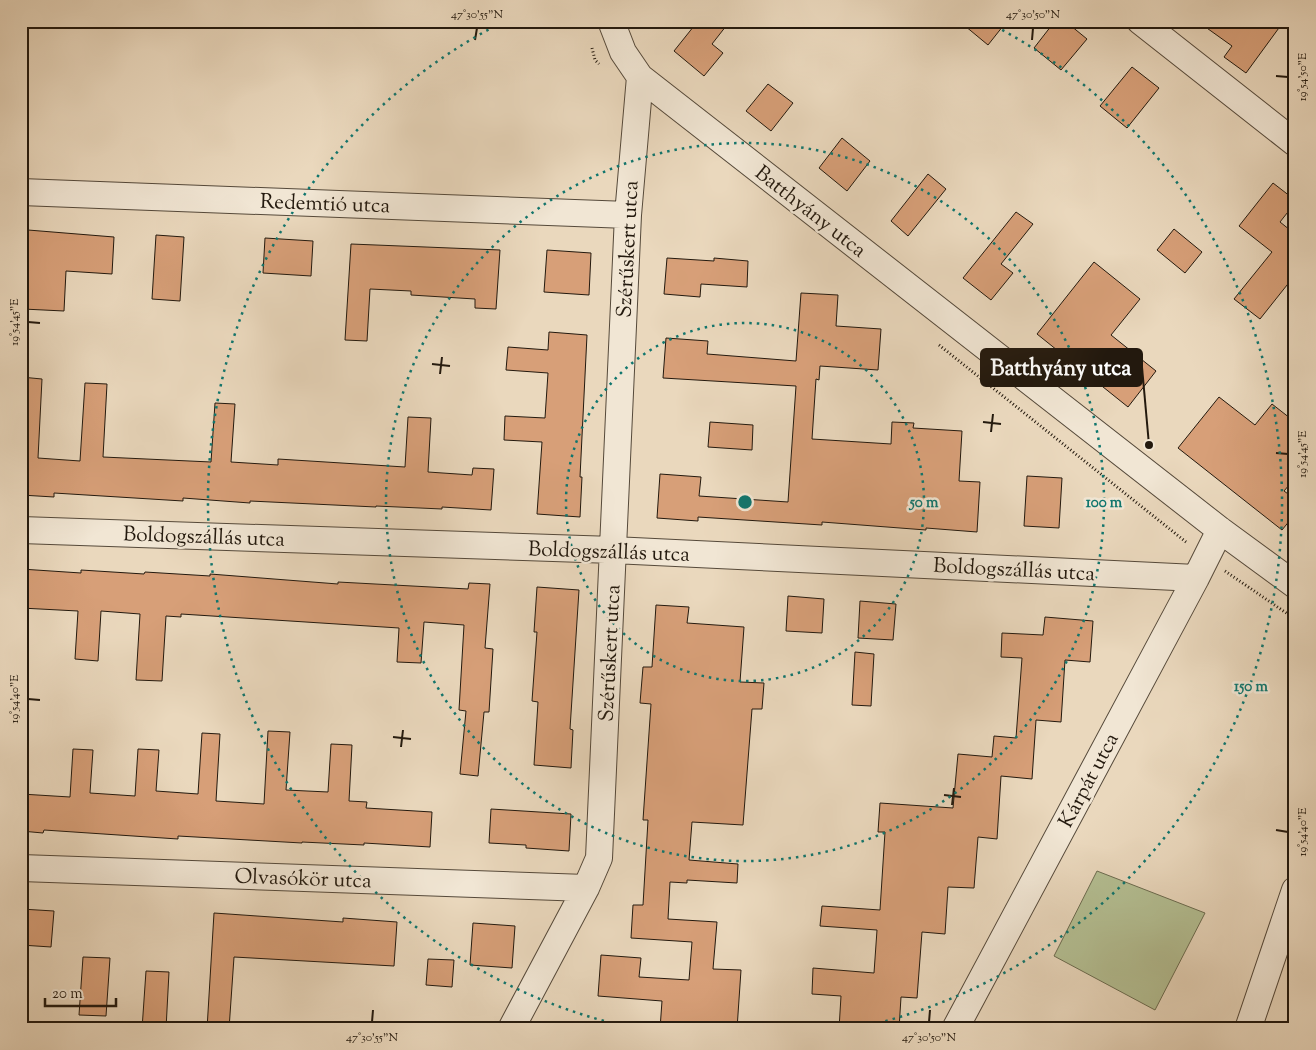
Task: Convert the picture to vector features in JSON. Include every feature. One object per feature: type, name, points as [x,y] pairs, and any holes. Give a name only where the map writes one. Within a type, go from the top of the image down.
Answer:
[{"type":"street","name":"Batthyány utca","points":[[611,21],[623,52],[640,77],[1220,530],[1295,585]]},
{"type":"street","points":[[1140,21],[1295,143]]},
{"type":"street","name":"Szérűskert utca","points":[[511,1029],[586,888],[599,858],[628,215],[640,77]]},
{"type":"street","name":"Redemtió utca","points":[[21,192],[628,215]]},
{"type":"street","name":"Boldogszállás utca","points":[[21,530],[1202,568]]},
{"type":"street","name":"Kárpát utca","points":[[955,1029],[1202,568],[1220,530]]},
{"type":"street","name":"Olvasókör utca","points":[[21,868],[586,888]]},
{"type":"street","points":[[1248,1029],[1295,890]]},
{"type":"path","points":[[1202,568],[1295,620]]},
{"type":"green space","points":[[1097,871],[1205,913],[1155,1010],[1054,956]]},
{"type":"building","points":[[698,21],[730,21],[712,44],[723,53],[704,76],[674,51]]},
{"type":"building","points":[[959,21],[1007,21],[988,45]]},
{"type":"building","points":[[1055,21],[1065,21],[1087,39],[1061,70],[1034,48]]},
{"type":"building","points":[[1197,21],[1284,21],[1246,73],[1224,57],[1232,46]]},
{"type":"building","points":[[1132,67],[1159,88],[1127,128],[1100,106]]},
{"type":"building","points":[[768,84],[793,103],[771,131],[746,111]]},
{"type":"building","points":[[842,138],[870,161],[847,191],[819,168]]},
{"type":"building","points":[[928,174],[946,189],[908,236],[891,221]]},
{"type":"building","points":[[1273,183],[1295,200],[1295,203],[1280,222],[1295,234],[1295,275],[1260,319],[1234,299],[1272,252],[1239,226]]},
{"type":"building","points":[[1016,212],[1033,224],[1001,264],[1013,273],[991,300],[963,278]]},
{"type":"building","points":[[1174,229],[1202,252],[1185,273],[1157,250]]},
{"type":"building","points":[[28,230],[114,237],[112,274],[66,271],[64,311],[23,309]]},
{"type":"building","points":[[156,235],[184,237],[180,301],[152,299]]},
{"type":"building","points":[[265,238],[313,241],[311,276],[263,273]]},
{"type":"building","points":[[351,244],[500,250],[496,309],[475,308],[475,299],[411,295],[411,291],[370,289],[367,341],[345,340]]},
{"type":"building","points":[[547,250],[591,253],[589,295],[544,292]]},
{"type":"building","points":[[667,258],[714,261],[714,258],[748,261],[747,287],[701,284],[700,297],[664,294]]},
{"type":"building","points":[[1094,262],[1140,299],[1111,335],[1156,371],[1128,407],[1037,334]]},
{"type":"building","points":[[801,293],[838,295],[836,326],[881,329],[878,370],[820,366],[819,380],[816,379],[812,439],[891,444],[892,422],[914,423],[913,428],[962,431],[959,481],[980,482],[977,532],[822,522],[822,525],[698,517],[698,521],[657,518],[660,474],[701,477],[699,496],[788,502],[796,386],[663,378],[666,338],[708,341],[707,354],[796,361]]},
{"type":"building","points":[[549,332],[587,335],[580,477],[582,477],[580,517],[537,514],[542,442],[504,440],[505,416],[545,418],[548,373],[506,370],[508,347],[548,350]]},
{"type":"building","points":[[21,377],[42,379],[38,458],[80,461],[85,383],[107,384],[103,457],[211,462],[215,403],[235,404],[231,462],[278,465],[278,459],[405,467],[408,417],[431,418],[428,472],[472,475],[473,468],[494,469],[491,510],[250,501],[250,503],[183,498],[183,501],[54,493],[54,497],[21,495]]},
{"type":"building","points":[[1219,397],[1255,425],[1272,404],[1295,422],[1295,478],[1284,491],[1295,499],[1295,514],[1282,530],[1178,448]]},
{"type":"building","points":[[710,422],[753,425],[752,450],[708,447]]},
{"type":"building","points":[[1027,476],[1062,478],[1059,528],[1024,526]]},
{"type":"building","points":[[21,569],[81,573],[81,570],[144,574],[145,572],[210,576],[210,574],[338,584],[338,582],[468,589],[469,583],[490,584],[485,648],[493,649],[489,712],[484,712],[478,776],[460,774],[466,711],[459,710],[464,625],[424,622],[421,663],[397,662],[399,628],[181,614],[181,617],[166,616],[162,681],[136,680],[140,614],[101,611],[98,661],[75,659],[78,611],[21,608]]},
{"type":"building","points":[[537,587],[579,590],[570,729],[573,730],[571,768],[534,765],[538,702],[532,701],[537,632],[534,632]]},
{"type":"building","points":[[788,596],[824,599],[822,633],[786,631]]},
{"type":"building","points":[[860,601],[896,604],[893,640],[858,638]]},
{"type":"building","points":[[656,605],[689,607],[687,623],[744,627],[740,682],[764,683],[762,709],[752,709],[743,825],[692,822],[689,860],[738,864],[737,883],[687,880],[687,883],[670,882],[668,919],[717,922],[713,969],[741,970],[737,1029],[660,1029],[662,1001],[598,996],[601,955],[641,958],[639,977],[689,980],[692,942],[631,938],[633,905],[643,905],[648,820],[643,820],[651,704],[640,703],[643,667],[652,667]]},
{"type":"building","points":[[1045,617],[1093,621],[1090,662],[1065,660],[1061,722],[1036,720],[1032,779],[1001,776],[997,839],[978,837],[974,888],[948,887],[945,934],[922,932],[917,998],[901,997],[899,1029],[839,1029],[841,996],[812,994],[813,968],[874,973],[877,930],[820,926],[822,906],[880,910],[885,832],[878,832],[880,803],[953,808],[958,754],[992,757],[994,736],[1016,738],[1022,658],[1001,657],[1002,633],[1043,635]]},
{"type":"building","points":[[855,652],[874,654],[871,706],[852,705]]},
{"type":"building","points":[[268,731],[290,732],[286,790],[328,792],[331,744],[352,745],[349,801],[367,802],[366,808],[432,812],[430,847],[364,843],[364,845],[302,843],[178,836],[178,839],[44,830],[43,833],[21,831],[21,794],[70,797],[73,749],[93,750],[90,793],[135,796],[138,749],[159,750],[156,791],[198,794],[202,733],[220,734],[216,801],[264,804]]},
{"type":"building","points":[[491,809],[571,814],[569,851],[526,848],[526,845],[489,843]]},
{"type":"building","points":[[21,909],[54,911],[51,947],[21,945]]},
{"type":"building","points":[[214,913],[343,922],[343,918],[397,922],[394,966],[234,957],[229,1029],[207,1029]]},
{"type":"building","points":[[473,923],[515,926],[512,968],[470,965]]},
{"type":"building","points":[[83,957],[110,958],[106,1016],[79,1015]]},
{"type":"building","points":[[428,959],[454,960],[452,987],[426,985]]},
{"type":"building","points":[[146,971],[169,972],[166,1029],[142,1029]]},
{"type":"place","name":"Batthyány utca","points":[[1149,445]]}]
